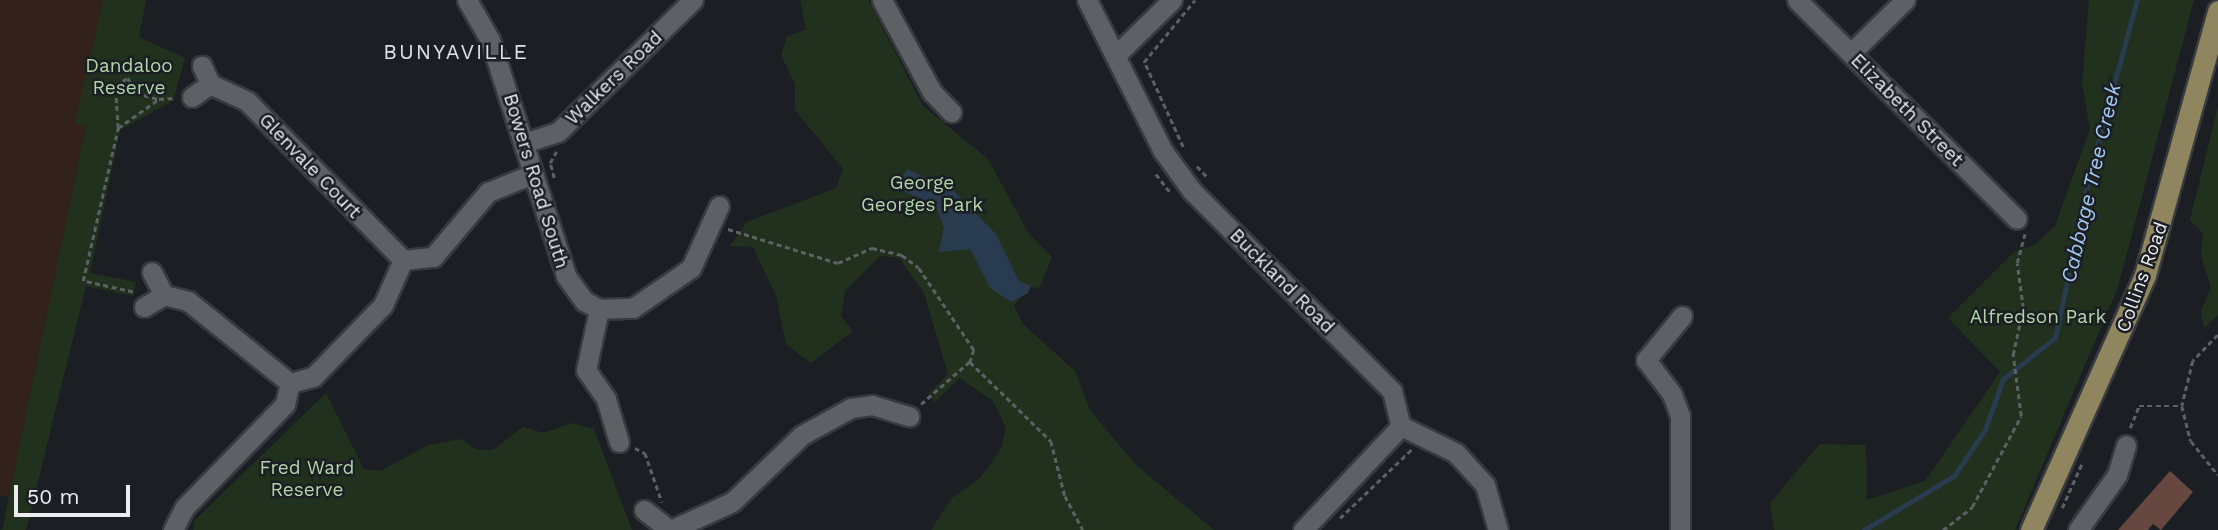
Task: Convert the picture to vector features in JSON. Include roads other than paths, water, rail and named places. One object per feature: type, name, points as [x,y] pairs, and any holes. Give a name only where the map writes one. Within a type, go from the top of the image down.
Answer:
[{"type":"main road","name":"Collins Road","points":[[2031,530],[2145,275],[2218,11]]},
{"type":"street","name":"Bowers Road South","points":[[467,0],[490,40],[527,142],[533,174],[571,287],[599,309]]},
{"type":"street","name":"Walkers Road","points":[[527,142],[558,132],[693,0]]},
{"type":"street","points":[[882,0],[932,93],[951,112]]},
{"type":"street","name":"Buckland Road","points":[[1087,0],[1163,151],[1192,191],[1392,391],[1401,426]]},
{"type":"street","points":[[1115,56],[1172,0]]},
{"type":"street","name":"Elizabeth Street","points":[[1797,0],[2017,219]]},
{"type":"street","points":[[1851,53],[1905,0]]},
{"type":"street","points":[[192,97],[210,84],[202,66]]},
{"type":"street","name":"Glenvale Court","points":[[210,84],[247,101],[402,260]]},
{"type":"street","points":[[290,383],[313,377],[383,305],[402,260],[433,257],[488,192],[533,174]]},
{"type":"street","points":[[619,442],[606,399],[586,370],[599,309],[633,308],[691,268],[716,214]]},
{"type":"street","points":[[152,272],[164,295]]},
{"type":"street","points":[[144,307],[164,295],[188,301],[290,383]]},
{"type":"street","points":[[1681,530],[1680,416],[1672,394],[1646,360],[1682,316]]},
{"type":"street","points":[[173,530],[184,508],[285,404],[290,383]]},
{"type":"street","points":[[644,510],[668,528],[732,502],[802,435],[851,408],[872,405],[909,416]]},
{"type":"street","points":[[1303,530],[1401,426],[1443,442],[1485,485],[1498,530]]},
{"type":"street","points":[[2078,530],[2117,475],[2126,445]]},
{"type":"water","points":[[907,169],[952,189],[996,234],[1019,281],[1031,286],[1028,293],[1011,302],[990,288],[970,249],[939,252],[944,227],[935,205],[896,188]]},
{"type":"waterway","name":"Cabbage Tree Creek","points":[[1864,530],[1954,476],[1985,430],[2003,379],[2055,338],[2091,168],[2137,0]]},
{"type":"district","name":"BUNYAVILLE","points":[[456,52]]},
{"type":"park label","name":"Dandaloo Reserve","points":[[129,77]]},
{"type":"park label","name":"George Georges Park","points":[[922,194]]},
{"type":"park label","name":"Alfredson Park","points":[[2038,317]]},
{"type":"park label","name":"Fred Ward Reserve","points":[[307,479]]}]
